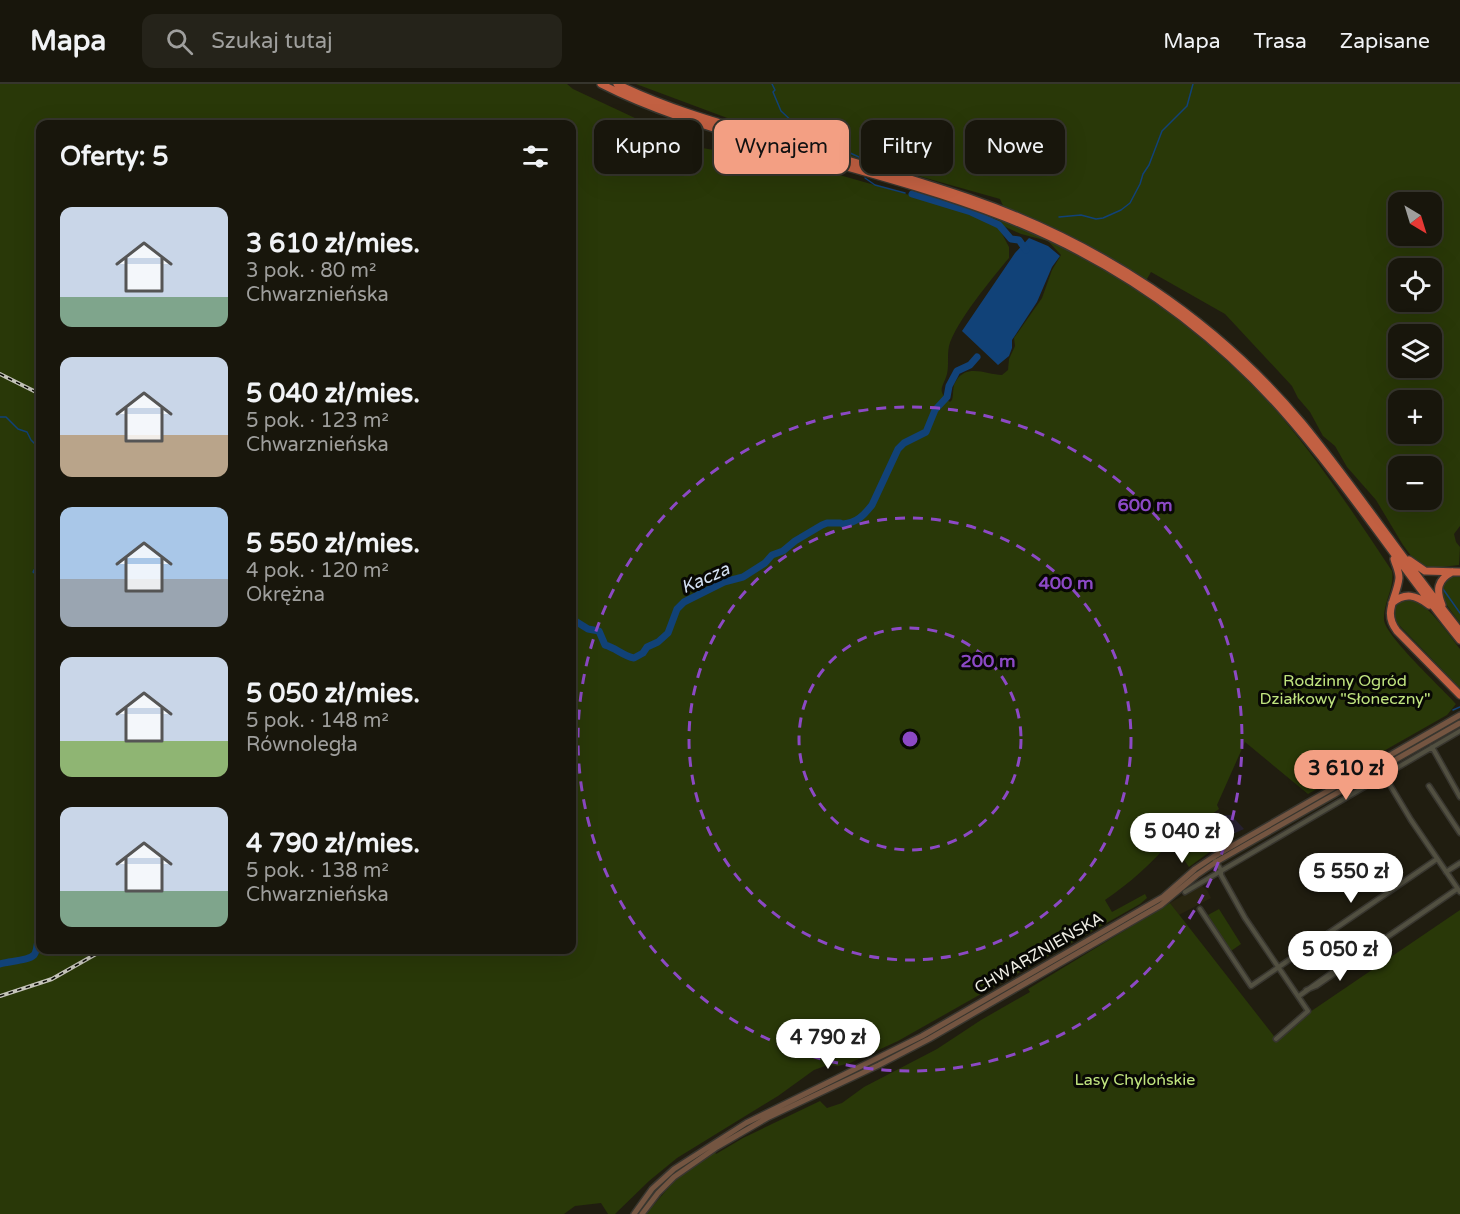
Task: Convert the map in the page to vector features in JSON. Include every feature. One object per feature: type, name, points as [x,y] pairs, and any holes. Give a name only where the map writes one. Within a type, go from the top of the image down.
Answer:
[{"type":"highway","points":[[601,84],[647,105],[705,126],[982,209],[1034,229],[1101,262],[1169,307],[1244,371],[1303,435],[1391,551],[1442,613],[1460,631]]},
{"type":"highway","points":[[617,84],[658,102],[722,124],[968,197],[1055,232],[1117,265],[1152,287],[1203,325],[1275,393],[1317,443],[1400,553],[1460,640]]},
{"type":"highway","points":[[1391,551],[1399,575],[1389,615],[1394,626],[1460,695]]},
{"type":"highway","points":[[1400,553],[1420,569],[1431,572],[1456,572]]},
{"type":"highway","points":[[1442,613],[1437,589],[1444,577],[1456,572]]},
{"type":"highway","points":[[1392,603],[1399,597],[1413,596],[1442,613]]},
{"type":"main road","name":"CHWARZNIEŃSKA","points":[[634,1214],[657,1184],[685,1161],[756,1118],[929,1039],[1161,905],[1215,860],[1460,715]]},
{"type":"main road","name":"CHWARZNIEŃSKA","points":[[1215,860],[1460,723]]},
{"type":"main road","name":"CHWARZNIEŃSKA","points":[[642,1214],[666,1184],[697,1159],[819,1090]]},
{"type":"street","points":[[1185,892],[1460,731]]},
{"type":"street","points":[[1431,747],[1460,797]]},
{"type":"street","points":[[1299,996],[1459,891],[1384,775]]},
{"type":"street","points":[[1430,786],[1460,834]]},
{"type":"street","points":[[1200,909],[1248,985],[1253,985],[1437,859]]},
{"type":"street","points":[[1215,860],[1245,918],[1308,1011],[1276,1039]]},
{"type":"street","points":[[1446,872],[1460,863]]},
{"type":"shaded area","points":[[1211,815],[1231,815],[1244,829],[1213,843],[1199,824]]},
{"type":"shaded area","points":[[1201,885],[1211,898],[1179,915],[1170,903]]},
{"type":"green space","name":"Rodzinny Ogród Działkowy \"Słoneczny\"","points":[[0,84],[567,84],[573,89],[639,120],[594,120],[594,174],[702,174],[702,148],[714,150],[714,174],[836,174],[1011,224],[1000,199],[911,174],[953,174],[953,120],[861,120],[861,159],[849,156],[849,120],[733,120],[636,84],[1460,84],[1460,526],[1454,534],[1460,547],[1459,565],[1434,568],[1417,564],[1376,500],[1347,467],[1335,446],[1323,436],[1292,386],[1225,314],[1151,272],[1140,291],[1231,365],[1280,415],[1295,434],[1352,511],[1392,571],[1392,583],[1384,614],[1387,628],[1404,650],[1456,704],[1447,715],[1308,794],[1245,742],[1217,805],[1219,809],[1198,824],[1215,848],[1189,867],[1171,841],[1140,873],[1105,900],[1112,912],[1145,894],[1147,898],[1140,904],[898,1041],[850,1063],[838,1066],[828,1065],[814,1070],[778,1096],[677,1158],[615,1214],[608,1214],[601,1203],[575,1206],[564,1214],[0,1214]],"holes":[[[999,224],[1021,234],[1048,241],[1061,255],[1052,270],[1042,298],[1014,338],[1015,346],[1009,359],[1008,370],[1002,375],[978,371],[966,372],[955,383],[950,402],[943,395],[942,389],[947,374],[948,349],[953,336],[975,300],[1009,258],[1009,247]]]},
{"type":"green space","points":[[1453,575],[1460,576],[1460,623],[1440,596],[1441,584]]},
{"type":"green space","points":[[1406,599],[1414,601],[1429,611],[1460,649],[1460,688],[1396,622],[1395,608],[1399,602]]},
{"type":"green space","name":"Lasy Chylońskie","points":[[1170,903],[1277,1040],[1307,1014],[1460,910],[1460,1214],[646,1214],[675,1180],[715,1151],[716,1154],[743,1138],[820,1101],[827,1108],[842,1103],[864,1087],[937,1049],[1030,992],[1028,989]]},
{"type":"green space","points":[[1219,909],[1241,944],[1231,951],[1208,915]]},
{"type":"water","points":[[1029,238],[1048,246],[1060,256],[1052,267],[1037,302],[1012,340],[1009,356],[998,365],[962,331],[1015,253]]},
{"type":"waterway","name":"Kacza","points":[[772,84],[781,111],[791,120]]},
{"type":"waterway","points":[[1059,217],[1081,215],[1096,219],[1103,218],[1130,203],[1149,165],[1162,131],[1187,106],[1193,84]]},
{"type":"waterway","name":"Kacza","points":[[849,152],[861,158]]},
{"type":"waterway","name":"Kacza","points":[[865,178],[875,185],[905,193]]},
{"type":"waterway","name":"Kacza","points":[[912,194],[971,212],[999,225],[1011,239],[1019,240],[1026,250]]},
{"type":"waterway","name":"Kacza","points":[[843,524],[860,518],[872,505],[898,449],[904,443],[926,432],[935,410],[947,397],[949,386],[957,371],[970,365],[977,357]]},
{"type":"waterway","points":[[0,417],[6,417],[18,429],[27,432],[36,445]]},
{"type":"waterway","name":"Kacza","points":[[576,622],[588,629],[599,631],[605,645],[634,658],[668,633],[677,609],[684,602],[724,582],[743,577],[765,563],[772,555],[783,551],[822,525],[840,523]]},
{"type":"waterway","points":[[36,566],[33,572],[36,575]]},
{"type":"waterway","points":[[1443,589],[1460,613]]},
{"type":"waterway","points":[[1453,710],[1460,707]]},
{"type":"waterway","name":"Kacza","points":[[0,964],[31,957],[36,949]]},
{"type":"railway","points":[[0,374],[36,392]]},
{"type":"railway","points":[[0,996],[52,979],[96,954]]}]
